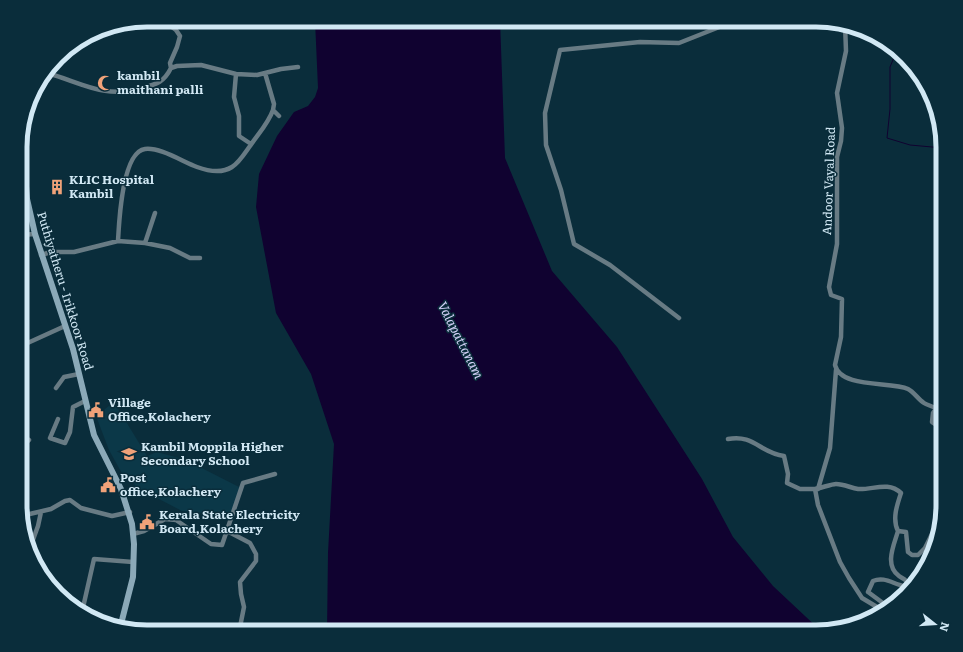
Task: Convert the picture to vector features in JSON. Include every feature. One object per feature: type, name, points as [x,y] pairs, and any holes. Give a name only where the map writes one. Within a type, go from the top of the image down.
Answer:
[{"type":"main road","name":"Puthiyatheru - Irikkoor Road","points":[[27,199],[32,234],[41,255],[65,326],[94,435],[121,489],[130,512],[133,534],[133,576],[121,622]]},
{"type":"street","points":[[52,74],[60,76],[74,84],[108,92],[122,92],[158,84],[165,78],[171,68],[170,63],[180,36],[172,27]]},
{"type":"street","points":[[679,318],[610,265],[574,244],[561,190],[546,146],[545,113],[560,50],[640,42],[679,43],[719,27]]},
{"type":"street","name":"Andoor Vayal Road","points":[[836,370],[836,359],[843,321],[842,299],[831,294],[829,287],[838,244],[837,157],[841,141],[842,128],[837,92],[846,50],[845,30]]},
{"type":"street","points":[[171,68],[177,66],[201,65],[236,74],[257,75],[281,69],[298,67]]},
{"type":"street","points":[[236,74],[234,97],[239,116],[238,132],[239,136],[251,144]]},
{"type":"street","points":[[118,242],[120,202],[132,162],[139,152],[144,149],[151,149],[206,170],[216,171],[233,167],[266,125],[273,110],[274,104],[265,74]]},
{"type":"street","points":[[273,110],[279,116]]},
{"type":"street","points":[[145,243],[155,213]]},
{"type":"street","points":[[27,234],[32,234]]},
{"type":"street","points":[[41,255],[51,252],[74,252],[118,242],[145,243],[170,248],[190,258],[200,258]]},
{"type":"street","points":[[27,343],[65,326]]},
{"type":"street","points":[[836,370],[841,375],[867,383],[898,386],[908,389],[924,403],[935,408],[932,422],[936,425]]},
{"type":"street","points":[[836,370],[830,448],[817,489],[818,504],[840,562],[854,587],[862,598],[878,608]]},
{"type":"street","points":[[56,388],[64,377],[79,374]]},
{"type":"street","points":[[58,419],[50,438],[65,443],[70,432],[73,407],[85,401]]},
{"type":"street","points":[[728,439],[746,438],[768,452],[784,456],[788,474],[787,483],[800,489],[817,489],[835,483],[860,489],[882,486],[897,490],[901,493],[896,508],[896,524],[898,531],[891,559],[895,573],[906,580],[907,583]]},
{"type":"street","points":[[133,534],[144,531],[166,519],[176,520],[211,544],[222,545],[243,483],[275,474]]},
{"type":"street","points":[[28,515],[41,512],[70,500],[81,508],[112,516],[130,512]]},
{"type":"street","points":[[33,541],[41,512]]},
{"type":"street","points":[[227,531],[250,543],[256,554],[256,561],[240,582],[240,594],[244,607],[240,625]]},
{"type":"street","points":[[898,531],[906,532],[908,552],[912,555],[918,555],[925,548],[933,531]]},
{"type":"street","points":[[83,607],[94,559],[134,562]]},
{"type":"street","points":[[883,604],[868,592],[873,581],[876,579],[884,579],[905,586]]},
{"type":"shaded area","points":[[114,402],[147,456],[157,452],[186,460],[241,488],[231,516],[182,511],[136,487],[132,479],[124,477],[109,450],[96,416]]},
{"type":"water","name":"Valapattanam","points":[[315,27],[500,27],[505,158],[552,271],[617,347],[702,479],[733,537],[773,586],[815,625],[327,625],[328,553],[334,444],[311,374],[276,313],[256,207],[259,174],[277,136],[294,112],[308,106],[315,97],[318,88]]},
{"type":"waterway","points":[[894,56],[890,67],[890,109],[887,138],[910,145],[936,147]]},
{"type":"place","name":"kambil maithani palli","points":[[105,83]]},
{"type":"place","name":"KLIC Hospital Kambil","points":[[57,187]]},
{"type":"place","name":"Village Office,Kolachery","points":[[96,410]]},
{"type":"place","name":"Kambil Moppila Higher Secondary School","points":[[129,454]]},
{"type":"place","name":"Post office,Kolachery","points":[[108,485]]},
{"type":"place","name":"Kerala State Electricity Board,Kolachery","points":[[147,522]]}]
